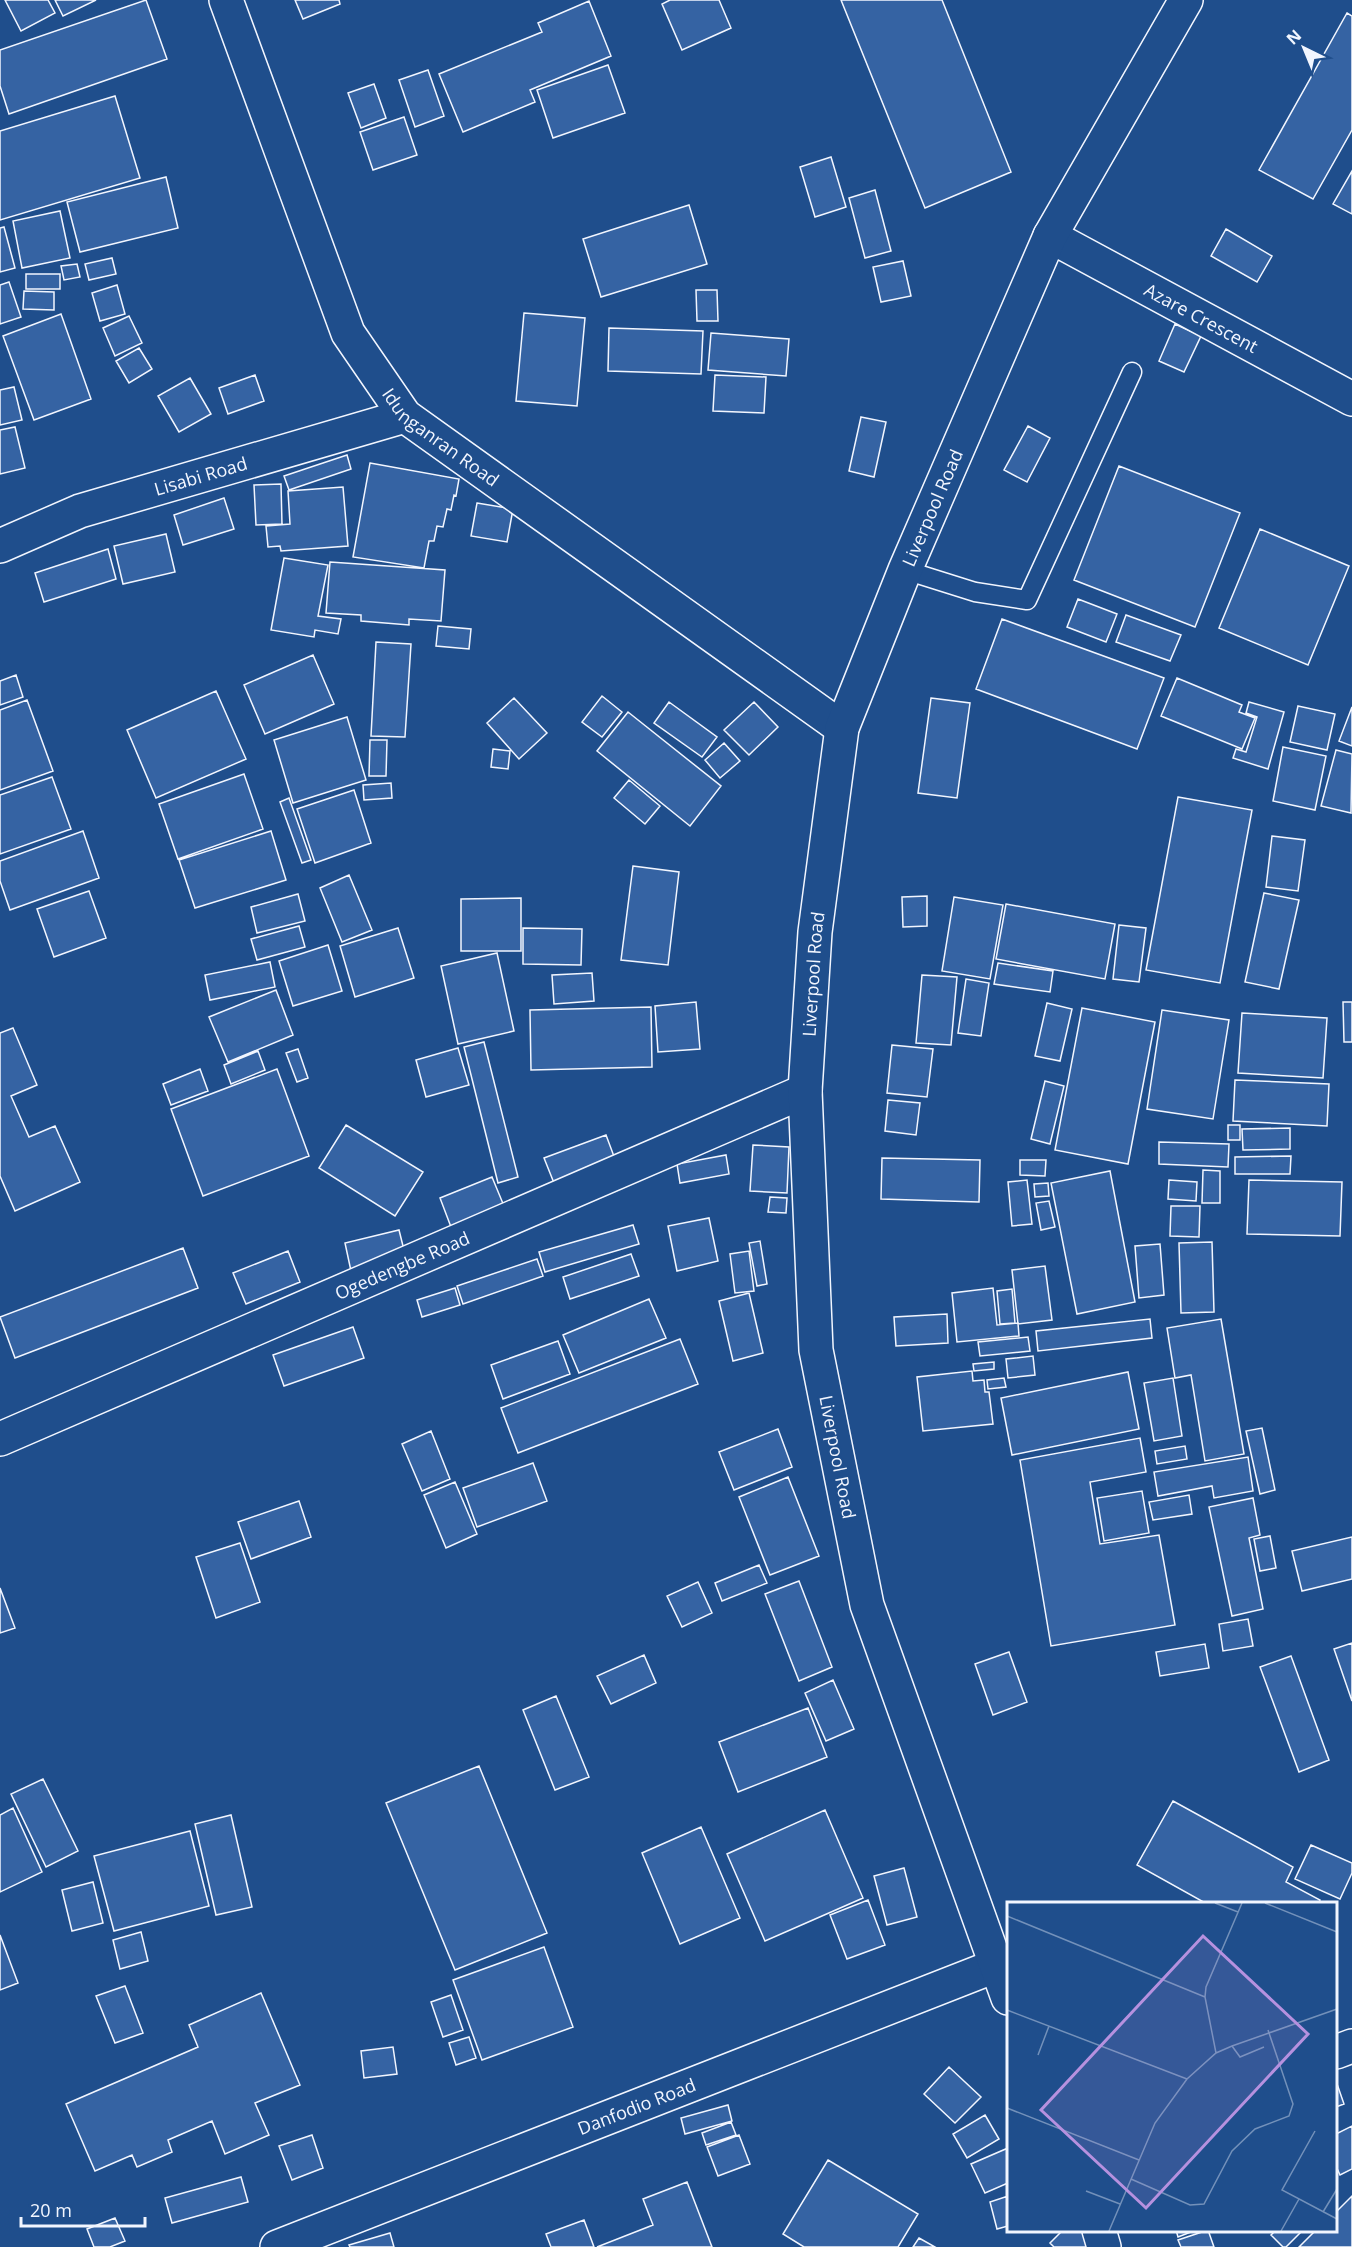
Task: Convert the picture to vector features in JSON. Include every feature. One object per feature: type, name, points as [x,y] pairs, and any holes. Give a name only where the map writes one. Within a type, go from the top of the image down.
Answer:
[{"type":"street","name":"Idunganran Road","points":[[226,0],[348,333],[405,416],[842,728]]},
{"type":"street","name":"Liverpool Road","points":[[1007,1995],[867,1605],[816,1350],[805,1091],[815,932],[842,728],[906,570],[1050,237],[1186,0]]},
{"type":"street","name":"Azare Crescent","points":[[1050,237],[1352,399]]},
{"type":"street","name":"Lisabi Road","points":[[0,546],[80,511],[405,416]]},
{"type":"street","name":"Ogedengbe Road","points":[[0,1439],[805,1091]]},
{"type":"street","name":"Danfodio Road","points":[[277,2247],[996,1966]]},
{"type":"street","points":[[1337,2051],[1352,2046]]},
{"type":"street","points":[[1100,2232],[1104,2247]]},
{"type":"lane","points":[[906,570],[975,592],[1027,600],[1132,372]]},
{"type":"building","points":[[5,0],[48,0],[55,13],[21,31]]},
{"type":"building","points":[[55,0],[96,0],[63,16]]},
{"type":"building","points":[[146,0],[167,59],[9,114],[0,86],[0,50]]},
{"type":"building","points":[[295,0],[339,0],[340,4],[303,19]]},
{"type":"building","points":[[670,0],[719,0],[731,28],[682,50],[662,4]]},
{"type":"building","points":[[841,0],[942,0],[1011,172],[925,208]]},
{"type":"building","points":[[589,1],[611,56],[530,90],[535,102],[463,132],[439,74],[542,32],[538,23]]},
{"type":"building","points":[[1347,13],[1352,16],[1352,130],[1313,199],[1259,170]]},
{"type":"building","points":[[608,65],[625,113],[553,138],[537,90]]},
{"type":"building","points":[[428,70],[444,116],[415,127],[399,80]]},
{"type":"building","points":[[374,84],[386,118],[361,128],[348,93]]},
{"type":"building","points":[[115,96],[140,178],[0,220],[0,131]]},
{"type":"building","points":[[404,117],[417,155],[373,170],[360,132]]},
{"type":"building","points":[[831,157],[846,207],[815,217],[800,167]]},
{"type":"building","points":[[1352,171],[1352,214],[1333,204]]},
{"type":"building","points":[[166,177],[178,228],[80,252],[67,202]]},
{"type":"building","points":[[875,190],[891,251],[865,258],[849,198]]},
{"type":"building","points":[[689,205],[707,264],[601,297],[583,239]]},
{"type":"building","points":[[60,211],[70,258],[22,268],[13,221]]},
{"type":"building","points":[[4,227],[15,268],[0,272],[0,228]]},
{"type":"building","points":[[1226,229],[1272,256],[1257,282],[1211,256]]},
{"type":"building","points":[[112,258],[116,274],[89,280],[85,264]]},
{"type":"building","points":[[903,261],[911,296],[881,302],[873,267]]},
{"type":"building","points":[[77,264],[80,277],[64,280],[61,266]]},
{"type":"building","points":[[26,274],[60,274],[60,289],[26,289]]},
{"type":"building","points":[[9,282],[21,317],[0,324],[0,285]]},
{"type":"building","points":[[117,285],[125,314],[100,321],[92,293]]},
{"type":"building","points":[[696,290],[717,290],[718,321],[697,321]]},
{"type":"building","points":[[24,291],[54,292],[54,310],[23,309]]},
{"type":"building","points":[[524,313],[585,318],[577,406],[516,401]]},
{"type":"building","points":[[61,314],[91,399],[34,420],[3,336]]},
{"type":"building","points":[[129,316],[142,343],[115,356],[103,328]]},
{"type":"building","points":[[1175,324],[1201,336],[1184,372],[1159,361]]},
{"type":"building","points":[[609,328],[703,331],[701,374],[608,371]]},
{"type":"building","points":[[711,333],[789,339],[786,376],[708,370]]},
{"type":"building","points":[[139,348],[152,369],[129,383],[116,361]]},
{"type":"building","points":[[255,375],[264,401],[228,414],[219,388]]},
{"type":"building","points":[[715,375],[766,377],[764,413],[713,411]]},
{"type":"building","points":[[190,378],[211,414],[179,432],[158,396]]},
{"type":"building","points":[[14,387],[22,420],[0,425],[0,390]]},
{"type":"building","points":[[861,417],[886,422],[874,477],[849,471]]},
{"type":"building","points":[[1028,426],[1050,438],[1027,482],[1004,470]]},
{"type":"building","points":[[15,427],[25,468],[0,474],[0,430]]},
{"type":"building","points":[[347,455],[351,469],[289,490],[284,476]]},
{"type":"building","points":[[370,463],[459,479],[456,496],[454,495],[451,510],[447,509],[443,527],[437,526],[434,541],[429,541],[424,568],[353,557]]},
{"type":"building","points":[[1119,466],[1240,513],[1195,627],[1074,580]]},
{"type":"building","points":[[281,484],[282,524],[256,525],[254,485]]},
{"type":"building","points":[[343,487],[348,546],[281,551],[280,546],[268,547],[266,526],[290,524],[288,491]]},
{"type":"building","points":[[224,498],[234,529],[183,545],[174,515]]},
{"type":"building","points":[[477,503],[513,509],[507,542],[471,536]]},
{"type":"building","points":[[1260,529],[1349,566],[1308,665],[1219,628]]},
{"type":"building","points":[[166,534],[175,572],[123,584],[114,546]]},
{"type":"building","points":[[108,549],[116,579],[44,602],[35,573]]},
{"type":"building","points":[[284,558],[328,565],[318,616],[341,619],[338,634],[315,630],[314,637],[271,630]]},
{"type":"building","points":[[330,562],[445,570],[441,621],[409,619],[409,625],[361,621],[361,615],[326,613]]},
{"type":"building","points":[[1078,599],[1117,614],[1106,642],[1067,627]]},
{"type":"building","points":[[1126,615],[1181,635],[1170,661],[1116,642]]},
{"type":"building","points":[[1002,619],[1164,678],[1137,749],[976,689]]},
{"type":"building","points":[[438,626],[471,629],[469,649],[436,646]]},
{"type":"building","points":[[376,642],[411,644],[405,737],[371,736]]},
{"type":"building","points":[[313,655],[334,704],[265,734],[244,685]]},
{"type":"building","points":[[16,675],[23,697],[0,705],[0,681]]},
{"type":"building","points":[[1177,678],[1242,705],[1239,712],[1255,718],[1242,749],[1161,716]]},
{"type":"building","points":[[216,691],[246,759],[156,798],[127,730]]},
{"type":"building","points":[[602,696],[622,712],[602,737],[582,722]]},
{"type":"building","points":[[514,698],[547,733],[519,759],[487,723]]},
{"type":"building","points":[[931,698],[970,703],[957,798],[918,793]]},
{"type":"building","points":[[27,700],[53,771],[0,790],[0,710]]},
{"type":"building","points":[[669,702],[717,737],[702,757],[654,723]]},
{"type":"building","points":[[754,702],[778,727],[749,755],[724,730]]},
{"type":"building","points":[[1249,702],[1284,712],[1268,769],[1233,758],[1236,749],[1246,752],[1257,717],[1246,713]]},
{"type":"building","points":[[1298,706],[1335,714],[1327,750],[1290,742]]},
{"type":"building","points":[[1352,707],[1352,746],[1339,741]]},
{"type":"building","points":[[628,712],[721,786],[690,826],[597,751]]},
{"type":"building","points":[[347,717],[366,780],[293,803],[274,740]]},
{"type":"building","points":[[370,740],[387,740],[386,776],[369,776]]},
{"type":"building","points":[[724,743],[740,761],[720,778],[705,760]]},
{"type":"building","points":[[1283,747],[1326,756],[1315,810],[1273,801]]},
{"type":"building","points":[[493,749],[510,751],[508,769],[491,767]]},
{"type":"building","points":[[1336,750],[1352,754],[1351,813],[1321,806]]},
{"type":"building","points":[[244,774],[263,829],[178,859],[159,804]]},
{"type":"building","points":[[52,777],[71,829],[0,854],[0,795]]},
{"type":"building","points":[[629,780],[660,806],[645,824],[614,798]]},
{"type":"building","points":[[391,783],[392,798],[364,800],[363,785]]},
{"type":"building","points":[[354,790],[371,843],[315,863],[297,809]]},
{"type":"building","points":[[1178,797],[1252,810],[1220,983],[1146,970]]},
{"type":"building","points":[[289,798],[311,860],[302,863],[280,802]]},
{"type":"building","points":[[83,831],[99,878],[10,910],[0,881],[0,861]]},
{"type":"building","points":[[271,831],[286,880],[195,908],[179,860]]},
{"type":"building","points":[[1272,836],[1305,840],[1298,891],[1266,887]]},
{"type":"building","points":[[633,866],[679,872],[668,965],[621,960]]},
{"type":"building","points":[[349,875],[372,930],[342,942],[320,888]]},
{"type":"building","points":[[89,891],[106,938],[54,957],[37,909]]},
{"type":"building","points":[[1264,893],[1299,900],[1279,989],[1245,982]]},
{"type":"building","points":[[298,894],[305,921],[257,933],[251,907]]},
{"type":"building","points":[[927,896],[927,926],[903,927],[902,897]]},
{"type":"building","points":[[954,897],[1003,905],[990,979],[942,971]]},
{"type":"building","points":[[521,898],[521,951],[461,951],[461,899]]},
{"type":"building","points":[[1006,904],[1115,924],[1105,979],[996,959]]},
{"type":"building","points":[[1119,925],[1146,928],[1139,982],[1113,979]]},
{"type":"building","points":[[299,926],[305,947],[257,960],[251,939]]},
{"type":"building","points":[[398,928],[414,978],[355,997],[340,946]]},
{"type":"building","points":[[523,928],[582,929],[581,965],[523,964]]},
{"type":"building","points":[[328,945],[342,991],[293,1006],[279,961]]},
{"type":"building","points":[[497,953],[514,1031],[458,1044],[441,966]]},
{"type":"building","points":[[270,962],[275,987],[210,1000],[205,975]]},
{"type":"building","points":[[998,963],[1053,971],[1050,992],[994,984]]},
{"type":"building","points":[[592,973],[594,1001],[554,1004],[552,975]]},
{"type":"building","points":[[922,975],[957,977],[951,1045],[916,1043]]},
{"type":"building","points":[[966,979],[989,983],[981,1036],[958,1033]]},
{"type":"building","points":[[276,990],[293,1035],[228,1062],[209,1017]]},
{"type":"building","points":[[696,1002],[700,1049],[658,1052],[655,1006]]},
{"type":"building","points":[[1343,1002],[1352,1002],[1352,1042],[1344,1042]]},
{"type":"building","points":[[1047,1003],[1072,1009],[1060,1061],[1035,1056]]},
{"type":"building","points":[[651,1007],[652,1067],[531,1070],[530,1010]]},
{"type":"building","points":[[1082,1008],[1155,1022],[1128,1164],[1055,1150]]},
{"type":"building","points":[[1162,1010],[1229,1020],[1213,1119],[1147,1109]]},
{"type":"building","points":[[1242,1013],[1327,1018],[1323,1078],[1238,1073]]},
{"type":"building","points":[[13,1028],[37,1085],[11,1096],[29,1137],[55,1126],[80,1182],[15,1211],[0,1176],[0,1033]]},
{"type":"building","points":[[484,1042],[518,1177],[498,1183],[464,1047]]},
{"type":"building","points":[[892,1045],[933,1049],[927,1097],[887,1093]]},
{"type":"building","points":[[458,1048],[469,1085],[426,1097],[416,1060]]},
{"type":"building","points":[[298,1049],[308,1078],[297,1082],[286,1053]]},
{"type":"building","points":[[258,1051],[265,1070],[231,1084],[224,1065]]},
{"type":"building","points":[[200,1069],[208,1091],[171,1105],[163,1084]]},
{"type":"building","points":[[277,1069],[309,1156],[203,1196],[171,1109]]},
{"type":"building","points":[[1235,1080],[1329,1084],[1327,1126],[1233,1121]]},
{"type":"building","points":[[1045,1081],[1064,1086],[1050,1144],[1031,1139]]},
{"type":"building","points":[[888,1100],[920,1103],[916,1135],[885,1131]]},
{"type":"building","points":[[346,1125],[423,1172],[395,1216],[319,1168]]},
{"type":"building","points":[[1228,1125],[1240,1125],[1240,1140],[1228,1140]]},
{"type":"building","points":[[1290,1128],[1290,1149],[1243,1150],[1242,1129]]},
{"type":"building","points":[[606,1135],[615,1159],[554,1183],[544,1158]]},
{"type":"building","points":[[1159,1142],[1229,1144],[1228,1167],[1159,1164]]},
{"type":"building","points":[[753,1145],[789,1147],[787,1193],[750,1191]]},
{"type":"building","points":[[726,1155],[729,1174],[680,1183],[677,1164]]},
{"type":"building","points":[[1291,1156],[1290,1174],[1235,1174],[1235,1157]]},
{"type":"building","points":[[882,1158],[980,1160],[979,1202],[881,1199]]},
{"type":"building","points":[[1020,1160],[1046,1160],[1045,1176],[1020,1175]]},
{"type":"building","points":[[1203,1170],[1220,1171],[1220,1203],[1202,1203]]},
{"type":"building","points":[[1110,1171],[1135,1302],[1077,1314],[1051,1183]]},
{"type":"building","points":[[492,1177],[504,1206],[451,1227],[440,1198]]},
{"type":"building","points":[[1027,1180],[1032,1224],[1012,1226],[1008,1182]]},
{"type":"building","points":[[1169,1180],[1197,1182],[1196,1201],[1168,1199]]},
{"type":"building","points":[[1249,1180],[1342,1182],[1340,1236],[1247,1234]]},
{"type":"building","points":[[1048,1183],[1049,1196],[1035,1197],[1034,1184]]},
{"type":"building","points":[[770,1197],[787,1198],[786,1213],[768,1212]]},
{"type":"building","points":[[1049,1201],[1055,1227],[1041,1230],[1036,1203]]},
{"type":"building","points":[[1171,1206],[1200,1206],[1199,1237],[1170,1236]]},
{"type":"building","points":[[709,1218],[718,1261],[677,1271],[668,1226]]},
{"type":"building","points":[[633,1225],[639,1244],[545,1272],[539,1252]]},
{"type":"building","points":[[399,1230],[406,1258],[351,1271],[345,1243]]},
{"type":"building","points":[[760,1241],[767,1284],[757,1286],[749,1243]]},
{"type":"building","points":[[1212,1242],[1214,1312],[1181,1313],[1179,1243]]},
{"type":"building","points":[[1160,1244],[1164,1295],[1139,1298],[1135,1246]]},
{"type":"building","points":[[183,1248],[198,1288],[15,1358],[0,1317]]},
{"type":"building","points":[[288,1251],[300,1282],[246,1304],[233,1273]]},
{"type":"building","points":[[749,1251],[754,1291],[735,1293],[730,1254]]},
{"type":"building","points":[[631,1254],[639,1276],[570,1299],[563,1277]]},
{"type":"building","points":[[537,1259],[543,1276],[463,1304],[457,1286]]},
{"type":"building","points":[[1045,1266],[1052,1320],[1018,1324],[1012,1270]]},
{"type":"building","points":[[455,1288],[460,1305],[422,1317],[417,1300]]},
{"type":"building","points":[[993,1288],[997,1325],[1018,1323],[1019,1336],[957,1342],[952,1293]]},
{"type":"building","points":[[1012,1289],[1015,1323],[1000,1324],[997,1291]]},
{"type":"building","points":[[749,1293],[763,1353],[733,1361],[719,1301]]},
{"type":"building","points":[[649,1299],[666,1338],[579,1373],[563,1335]]},
{"type":"building","points":[[947,1314],[948,1343],[896,1346],[894,1317]]},
{"type":"building","points":[[1150,1319],[1152,1338],[1038,1351],[1036,1331]]},
{"type":"building","points":[[1221,1319],[1244,1454],[1205,1461],[1191,1375],[1175,1378],[1167,1328]]},
{"type":"building","points":[[353,1327],[364,1358],[284,1386],[273,1355]]},
{"type":"building","points":[[1028,1337],[1030,1351],[980,1356],[978,1342]]},
{"type":"building","points":[[680,1339],[698,1384],[518,1453],[501,1408]]},
{"type":"building","points":[[558,1341],[570,1374],[503,1399],[491,1365]]},
{"type":"building","points":[[1033,1356],[1035,1375],[1008,1378],[1006,1359]]},
{"type":"building","points":[[994,1362],[994,1369],[974,1371],[973,1364]]},
{"type":"building","points":[[972,1371],[973,1381],[984,1380],[985,1392],[989,1392],[993,1424],[923,1431],[917,1377]]},
{"type":"building","points":[[1128,1372],[1139,1429],[1012,1455],[1001,1398]]},
{"type":"building","points":[[1004,1378],[1006,1387],[988,1389],[987,1380]]},
{"type":"building","points":[[1173,1378],[1182,1436],[1154,1441],[1144,1383]]},
{"type":"building","points":[[1262,1428],[1275,1490],[1260,1494],[1246,1431]]},
{"type":"building","points":[[778,1429],[792,1467],[734,1490],[719,1452]]},
{"type":"building","points":[[431,1431],[450,1479],[422,1491],[402,1444]]},
{"type":"building","points":[[1140,1438],[1146,1472],[1090,1482],[1100,1544],[1159,1535],[1175,1625],[1051,1646],[1020,1460]]},
{"type":"building","points":[[1185,1446],[1187,1459],[1157,1464],[1155,1451]]},
{"type":"building","points":[[1248,1457],[1253,1491],[1214,1498],[1212,1486],[1158,1496],[1154,1472]]},
{"type":"building","points":[[533,1463],[547,1501],[477,1527],[463,1488]]},
{"type":"building","points":[[788,1477],[819,1556],[770,1575],[739,1497]]},
{"type":"building","points":[[455,1482],[477,1534],[446,1548],[424,1495]]},
{"type":"building","points":[[1142,1491],[1149,1533],[1104,1541],[1097,1498]]},
{"type":"building","points":[[1189,1495],[1192,1514],[1153,1520],[1149,1502]]},
{"type":"building","points":[[1253,1498],[1260,1535],[1249,1538],[1263,1609],[1232,1616],[1209,1507]]},
{"type":"building","points":[[299,1501],[311,1537],[251,1559],[238,1522]]},
{"type":"building","points":[[1270,1536],[1276,1568],[1260,1571],[1254,1539]]},
{"type":"building","points":[[1352,1537],[1352,1579],[1302,1591],[1292,1551]]},
{"type":"building","points":[[240,1543],[260,1602],[216,1618],[196,1557]]},
{"type":"building","points":[[759,1565],[767,1583],[722,1601],[715,1583]]},
{"type":"building","points":[[799,1581],[832,1667],[799,1681],[765,1594]]},
{"type":"building","points":[[698,1582],[712,1613],[682,1627],[667,1596]]},
{"type":"building","points":[[0,1588],[15,1628],[0,1633]]},
{"type":"building","points":[[1248,1619],[1253,1646],[1223,1651],[1219,1624]]},
{"type":"building","points":[[1352,1643],[1352,1701],[1334,1649]]},
{"type":"building","points":[[1205,1644],[1209,1668],[1160,1676],[1156,1652]]},
{"type":"building","points":[[1009,1652],[1027,1702],[993,1715],[975,1664]]},
{"type":"building","points":[[644,1655],[656,1683],[611,1704],[597,1676]]},
{"type":"building","points":[[1291,1656],[1329,1760],[1299,1772],[1260,1667]]},
{"type":"building","points":[[833,1680],[854,1729],[826,1741],[805,1693]]},
{"type":"building","points":[[556,1696],[589,1777],[555,1790],[523,1710]]},
{"type":"building","points":[[808,1708],[827,1757],[738,1792],[719,1742]]},
{"type":"building","points":[[479,1766],[547,1933],[455,1970],[386,1803]]},
{"type":"building","points":[[43,1779],[78,1851],[46,1867],[11,1794]]},
{"type":"building","points":[[1173,1801],[1293,1867],[1286,1882],[1320,1900],[1319,1902],[1203,1902],[1137,1865]]},
{"type":"building","points":[[13,1808],[42,1872],[0,1892],[0,1815]]},
{"type":"building","points":[[825,1810],[863,1898],[765,1941],[727,1854]]},
{"type":"building","points":[[231,1815],[252,1907],[216,1915],[195,1824]]},
{"type":"building","points":[[701,1827],[740,1918],[680,1944],[642,1853]]},
{"type":"building","points":[[190,1831],[209,1906],[114,1931],[94,1856]]},
{"type":"building","points":[[1311,1845],[1352,1863],[1352,1873],[1340,1899],[1295,1879]]},
{"type":"building","points":[[904,1868],[917,1917],[887,1925],[874,1876]]},
{"type":"building","points":[[93,1882],[103,1923],[72,1931],[62,1890]]},
{"type":"building","points":[[868,1900],[885,1945],[847,1959],[830,1915]]},
{"type":"building","points":[[141,1932],[148,1961],[120,1969],[113,1940]]},
{"type":"building","points":[[0,1935],[18,1983],[0,1990]]},
{"type":"building","points":[[544,1947],[573,2027],[482,2060],[453,1980]]},
{"type":"building","points":[[125,1986],[143,2033],[115,2043],[96,1996]]},
{"type":"building","points":[[261,1993],[300,2085],[255,2103],[269,2135],[225,2154],[212,2121],[168,2140],[172,2152],[137,2167],[132,2155],[95,2171],[66,2104],[198,2047],[189,2025]]},
{"type":"building","points":[[451,1995],[463,2030],[443,2037],[431,2002]]},
{"type":"building","points":[[469,2037],[476,2058],[456,2065],[449,2043]]},
{"type":"building","points":[[393,2047],[397,2074],[364,2078],[361,2051]]},
{"type":"building","points":[[949,2067],[981,2097],[955,2123],[924,2094]]},
{"type":"building","points":[[1337,2084],[1344,2104],[1337,2107]]},
{"type":"building","points":[[728,2105],[732,2121],[685,2134],[681,2118]]},
{"type":"building","points":[[985,2115],[999,2139],[967,2158],[953,2134]]},
{"type":"building","points":[[731,2122],[736,2135],[706,2145],[702,2133]]},
{"type":"building","points":[[1352,2126],[1352,2169],[1340,2175],[1337,2168],[1337,2134]]},
{"type":"building","points":[[312,2135],[323,2168],[292,2180],[279,2146]]},
{"type":"building","points":[[739,2135],[750,2164],[718,2176],[707,2147]]},
{"type":"building","points":[[1007,2148],[1007,2183],[985,2193],[971,2164]]},
{"type":"building","points":[[828,2160],[918,2214],[898,2247],[804,2247],[783,2234]]},
{"type":"building","points":[[241,2177],[248,2202],[172,2223],[165,2198]]},
{"type":"building","points":[[687,2182],[712,2247],[597,2247],[653,2225],[643,2199]]},
{"type":"building","points":[[1007,2196],[1007,2226],[997,2229],[990,2202]]},
{"type":"building","points":[[1352,2196],[1352,2247],[1299,2247],[1314,2232],[1337,2232],[1337,2211]]},
{"type":"building","points":[[115,2218],[125,2241],[110,2247],[94,2247],[87,2229]]},
{"type":"building","points":[[584,2220],[594,2247],[551,2247],[546,2234]]},
{"type":"building","points":[[1061,2232],[1090,2232],[1103,2247],[1054,2247],[1050,2243]]},
{"type":"building","points":[[1177,2232],[1191,2232],[1178,2237]]},
{"type":"building","points":[[1209,2232],[1214,2247],[1181,2247],[1178,2240]]},
{"type":"building","points":[[1274,2232],[1301,2232],[1286,2247],[1283,2247],[1271,2235]]},
{"type":"building","points":[[390,2233],[394,2247],[350,2247],[349,2245]]},
{"type":"building","points":[[919,2238],[935,2247],[913,2247]]}]
